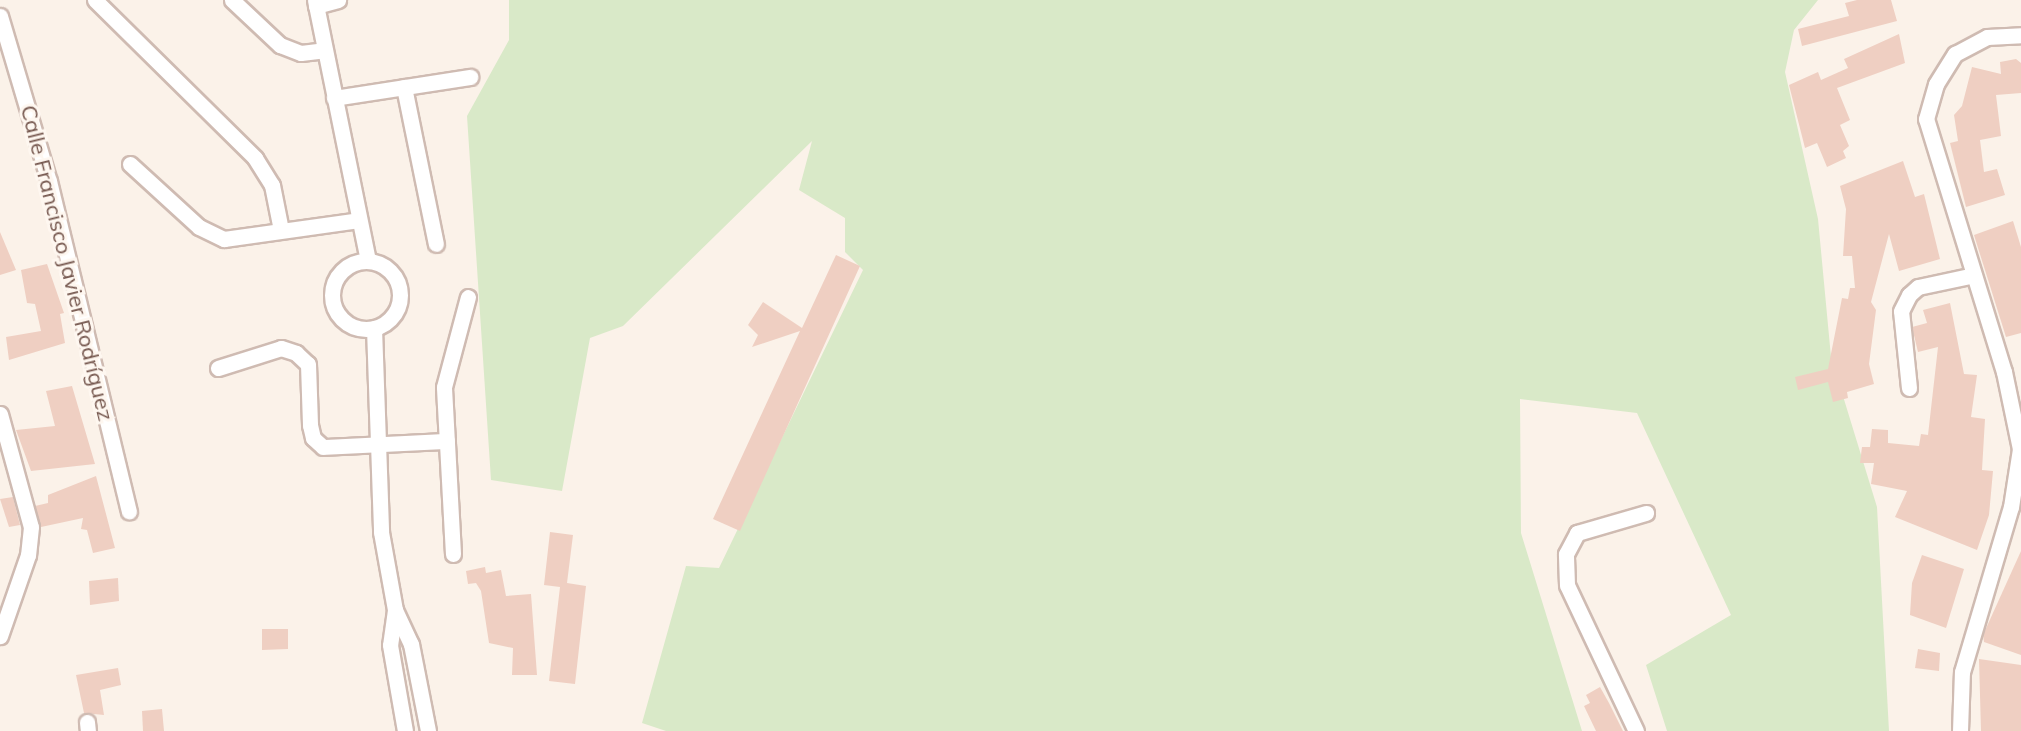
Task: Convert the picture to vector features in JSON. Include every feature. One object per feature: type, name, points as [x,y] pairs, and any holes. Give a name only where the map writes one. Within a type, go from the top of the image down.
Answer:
[{"type":"street","points":[[95,0],[255,158],[272,185],[281,230]]},
{"type":"street","points":[[232,0],[280,45],[301,53],[324,50]]},
{"type":"street","points":[[338,0],[316,3],[368,261]]},
{"type":"street","name":"Calle Francisco Javier Rodríguez","points":[[0,16],[49,181],[129,511]]},
{"type":"street","points":[[1960,731],[1962,672],[2011,507],[2020,449],[2018,424],[1926,119],[1929,99],[1955,54],[1987,37],[2021,35]]},
{"type":"street","points":[[334,98],[470,77]]},
{"type":"street","points":[[404,87],[436,244]]},
{"type":"street","points":[[130,164],[199,227],[224,239],[359,220]]},
{"type":"street","points":[[368,261],[393,274],[400,292],[397,311],[374,328],[346,323],[332,299],[342,272],[368,261]]},
{"type":"street","points":[[1909,388],[1901,311],[1909,295],[1918,287],[1974,275]]},
{"type":"street","points":[[453,554],[444,387],[468,297]]},
{"type":"street","points":[[374,328],[376,446],[381,532],[395,610],[411,644],[427,728],[405,731],[390,645],[395,610]]},
{"type":"street","points":[[218,368],[264,351],[281,348],[296,353],[308,364],[314,438],[323,447],[447,441]]},
{"type":"street","points":[[0,414],[31,527],[28,555],[0,636]]},
{"type":"street","points":[[1636,731],[1567,585],[1566,554],[1577,533],[1646,513]]},
{"type":"green space","points":[[509,0],[1818,0],[1794,30],[1785,72],[1818,219],[1831,357],[1877,507],[1889,731],[1667,731],[1646,665],[1731,615],[1637,413],[1520,399],[1521,533],[1582,731],[666,731],[642,723],[686,566],[719,568],[863,270],[845,252],[845,218],[799,190],[812,141],[623,326],[590,338],[562,491],[491,480],[467,116],[509,40]]},
{"type":"building","points":[[1857,0],[1891,0],[1897,21],[1802,46],[1798,29],[1849,16],[1845,3]]},
{"type":"building","points":[[1899,34],[1905,63],[1837,88],[1850,120],[1840,125],[1849,146],[1843,151],[1846,158],[1827,167],[1817,143],[1805,148],[1789,85],[1818,72],[1821,80],[1848,68],[1844,59]]},
{"type":"building","points":[[2016,59],[2021,63],[2021,93],[1996,95],[2001,136],[1980,140],[1984,172],[1997,169],[2005,195],[1966,207],[1950,143],[1958,141],[1954,115],[1962,106],[1972,67],[2001,74],[2000,62]]},
{"type":"building","points":[[1903,161],[1915,197],[1924,194],[1940,259],[1899,271],[1889,234],[1871,302],[1876,310],[1869,364],[1874,384],[1847,392],[1848,398],[1833,402],[1828,382],[1798,390],[1795,377],[1828,369],[1842,298],[1848,299],[1850,288],[1855,288],[1852,256],[1843,256],[1846,209],[1840,186]]},
{"type":"building","points":[[2013,221],[2021,247],[2021,333],[2006,337],[1974,235]]},
{"type":"building","points":[[0,232],[16,270],[0,275]]},
{"type":"building","points":[[836,255],[860,266],[740,531],[713,519],[800,331],[752,347],[758,335],[748,325],[763,302],[802,328]]},
{"type":"building","points":[[47,264],[64,313],[60,314],[65,343],[9,360],[6,337],[41,331],[35,304],[27,303],[21,270]]},
{"type":"building","points":[[1950,303],[1964,374],[1977,375],[1971,417],[1985,419],[1982,470],[1993,471],[1989,515],[1977,550],[1895,517],[1907,491],[1871,484],[1874,463],[1860,463],[1862,447],[1870,447],[1872,429],[1888,430],[1888,443],[1919,446],[1921,434],[1928,435],[1938,347],[1918,352],[1912,327],[1927,323],[1923,310]]},
{"type":"building","points":[[72,386],[95,464],[31,471],[16,430],[55,426],[46,391]]},
{"type":"building","points":[[96,476],[115,548],[93,553],[87,530],[81,529],[83,518],[41,527],[35,506],[48,503],[48,495]]},
{"type":"building","points":[[13,497],[20,525],[9,527],[0,499]]},
{"type":"building","points":[[550,532],[573,535],[567,583],[586,586],[575,684],[549,681],[560,587],[544,585]]},
{"type":"building","points":[[2021,551],[2021,655],[1984,642],[1983,635]]},
{"type":"building","points":[[1922,555],[1964,569],[1946,628],[1910,615],[1912,583]]},
{"type":"building","points":[[485,567],[486,573],[501,570],[506,596],[531,594],[537,675],[512,675],[513,648],[489,643],[481,591],[476,583],[468,584],[466,571]]},
{"type":"building","points":[[118,578],[119,601],[90,605],[89,581]]},
{"type":"building","points":[[262,629],[288,629],[288,649],[262,650]]},
{"type":"building","points":[[1918,649],[1940,653],[1939,671],[1915,668]]},
{"type":"building","points":[[1979,659],[2021,665],[2021,731],[1981,731]]},
{"type":"building","points":[[118,668],[121,685],[100,690],[104,715],[84,713],[76,675]]},
{"type":"building","points":[[1600,687],[1623,731],[1596,731],[1584,706],[1590,703],[1586,695]]},
{"type":"building","points":[[162,709],[164,731],[143,731],[142,711]]}]
